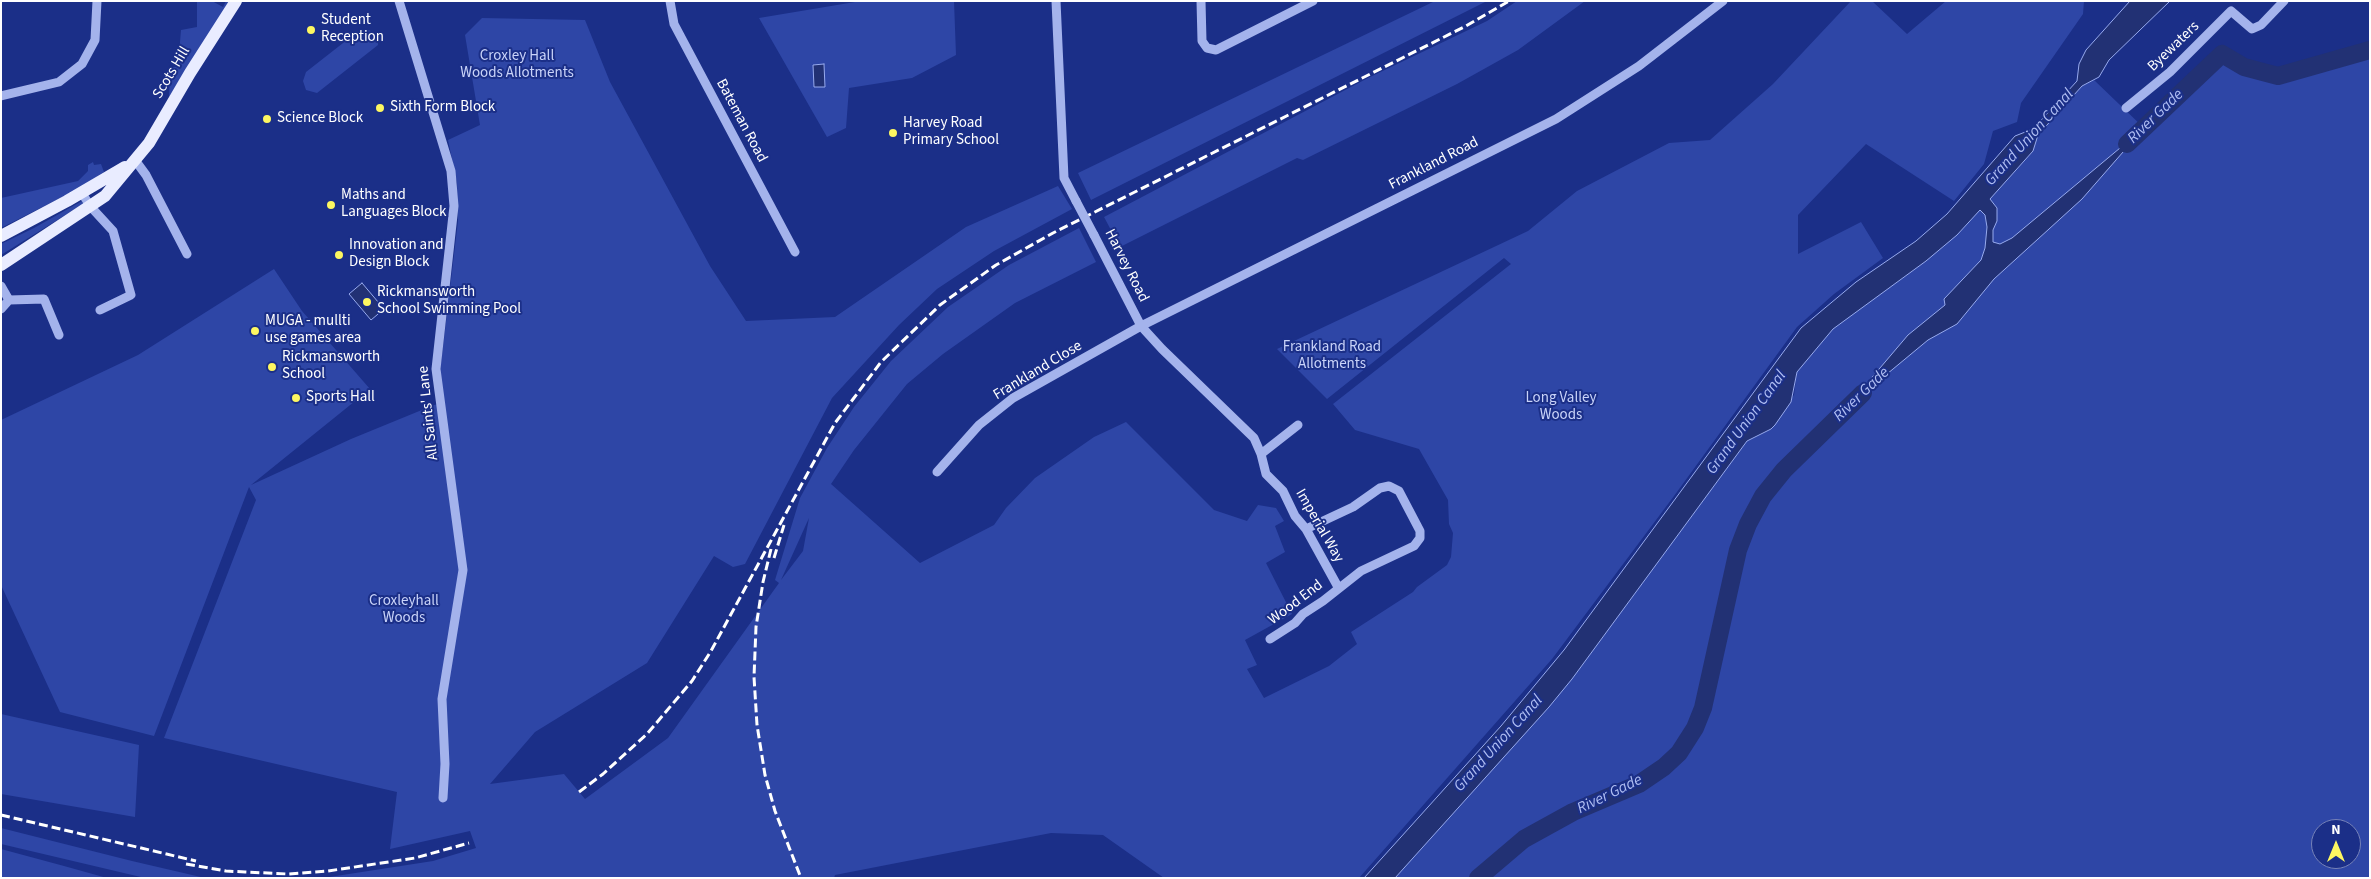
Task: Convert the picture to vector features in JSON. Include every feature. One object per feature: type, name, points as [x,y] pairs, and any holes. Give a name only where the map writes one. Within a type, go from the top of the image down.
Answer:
[{"type":"main road","name":"Scots Hill","points":[[1,264],[105,196],[149,143],[190,73],[236,1]]},
{"type":"main road","name":"Scots Hill","points":[[1,236],[82,193],[135,160]]},
{"type":"street","points":[[1,96],[59,82],[82,64],[95,40],[97,1]]},
{"type":"street","name":"All Saints' Lane","points":[[399,1],[451,171],[454,206],[436,370],[463,570],[442,699],[445,764],[443,798]]},
{"type":"street","name":"Bateman Road","points":[[670,1],[674,24],[795,252]]},
{"type":"street","name":"Harvey Road","points":[[1056,1],[1064,178],[1141,326],[1162,349],[1254,438],[1261,454]]},
{"type":"street","points":[[1201,1],[1202,41],[1207,48],[1216,50],[1313,1]]},
{"type":"street","name":"Frankland Road","points":[[1141,326],[1556,119],[1639,66],[1723,1]]},
{"type":"street","name":"Byewaters","points":[[2126,108],[2170,72],[2231,11],[2252,29],[2260,25],[2284,1]]},
{"type":"street","points":[[135,160],[146,175],[187,254]]},
{"type":"street","points":[[82,193],[90,206],[113,231],[131,294],[100,310]]},
{"type":"street","points":[[1,286],[9,300]]},
{"type":"street","points":[[1,309],[9,300],[44,298],[59,335]]},
{"type":"street","name":"Frankland Close","points":[[937,472],[979,424],[1013,398],[1141,326]]},
{"type":"street","points":[[1261,454],[1298,424]]},
{"type":"street","name":"Imperial Way","points":[[1261,454],[1266,474],[1283,491],[1295,516],[1306,529],[1338,588]]},
{"type":"street","name":"Wood End","points":[[1270,639],[1295,623],[1303,614],[1361,571],[1414,546],[1418,542],[1420,531],[1399,491],[1392,486],[1380,488],[1353,506],[1306,529]]},
{"type":"green space","points":[[197,1],[212,1],[223,7],[226,1],[230,1],[169,97],[170,68],[178,66],[181,30],[197,27]]},
{"type":"green space","points":[[861,1],[954,1],[956,55],[912,78],[849,88],[846,128],[827,137],[759,18]]},
{"type":"green space","points":[[1435,1],[1487,1],[1091,200],[1078,173]]},
{"type":"green space","points":[[1517,1],[1585,1],[1518,50],[1457,84],[1303,160],[1297,158],[1120,247],[1104,217],[1368,78],[1487,21]]},
{"type":"green space","name":"Croxleyhall Woods","points":[[1851,1],[1872,1],[1907,34],[1946,1],[2084,1],[2083,14],[2021,103],[2017,122],[1993,131],[1984,164],[1954,201],[1866,144],[1798,215],[1798,254],[1861,222],[1883,258],[1834,294],[1797,327],[1552,659],[1359,878],[1164,878],[1103,835],[1051,833],[835,875],[834,878],[323,878],[433,861],[476,848],[470,831],[390,849],[397,792],[164,738],[256,500],[249,487],[154,736],[60,712],[1,585],[1,420],[138,355],[274,269],[302,311],[370,389],[251,485],[351,439],[434,405],[444,403],[440,372],[458,221],[457,183],[448,140],[480,125],[465,35],[482,18],[585,20],[610,82],[710,266],[746,321],[835,317],[966,227],[1058,186],[1072,209],[994,251],[937,289],[899,325],[832,398],[745,564],[733,567],[714,556],[647,663],[535,732],[490,784],[564,774],[585,799],[668,738],[779,583],[775,580],[800,498],[827,448],[854,407],[891,361],[948,307],[1009,265],[1079,228],[1096,262],[1015,303],[943,354],[907,384],[854,450],[831,484],[920,563],[994,525],[1006,508],[1035,478],[1094,437],[1126,422],[1214,510],[1247,521],[1258,505],[1276,508],[1284,521],[1275,526],[1285,552],[1266,563],[1292,614],[1245,640],[1257,665],[1247,669],[1264,698],[1329,666],[1357,644],[1351,632],[1413,592],[1447,565],[1451,557],[1453,533],[1449,524],[1448,500],[1419,449],[1355,430],[1333,404],[1511,264],[1504,258],[1327,399],[1277,349],[1528,231],[1577,191],[1669,143],[1710,140],[1773,84]],"holes":[[[809,518],[803,551],[781,580]]]},
{"type":"green space","points":[[369,30],[377,35],[378,45],[317,93],[306,90],[303,81],[306,72],[352,36],[361,31]]},
{"type":"green space","points":[[2370,50],[2370,878],[1395,878],[1572,679],[1747,441],[1771,429],[1794,395],[1797,372],[1812,353],[1833,329],[1851,314],[1906,276],[1957,235],[2033,151],[2037,135],[2082,86],[2094,80],[2144,128],[2222,54],[2244,67],[2278,76]]},
{"type":"green space","points":[[93,162],[94,165],[101,164],[104,172],[76,190],[1,228],[1,198],[78,181],[88,171],[88,165]]},
{"type":"green space","points":[[82,201],[83,204],[1,255],[1,244]]},
{"type":"green space","points":[[1,714],[139,745],[135,817],[1,794]]},
{"type":"green space","points":[[1,828],[205,878],[145,878],[1,844]]},
{"type":"green space","points":[[1,849],[64,866],[107,878],[1,878]]},
{"type":"water","name":"Grand Union Canal","points":[[2130,1],[2170,1],[2109,60],[2099,77],[2082,86],[2038,135],[2033,151],[1990,199],[1997,208],[1997,221],[1993,230],[1993,242],[2000,244],[2012,238],[2144,128],[2082,199],[1994,279],[1957,324],[1928,340],[1846,408],[1908,335],[1945,305],[1944,299],[1981,260],[1985,248],[1987,227],[1985,215],[1980,210],[1957,235],[1926,261],[1833,329],[1797,372],[1791,402],[1775,425],[1747,441],[1572,679],[1549,707],[1395,878],[1364,878],[1501,726],[1564,650],[1801,328],[1856,282],[1916,241],[1947,214],[2015,136],[2033,129],[2077,81],[2079,64],[2086,50]]},
{"type":"water","points":[[824,64],[825,87],[814,87],[813,65]]},
{"type":"water","name":"Rickmansworth School Swimming Pool","points":[[362,283],[384,309],[371,320],[349,294]]},
{"type":"waterway","name":"River Gade","points":[[2127,144],[2222,54],[2244,67],[2278,76],[2370,50]]},
{"type":"waterway","name":"River Gade","points":[[1478,878],[1524,839],[1573,812],[1639,784],[1664,767],[1679,753],[1695,728],[1703,708],[1738,550],[1748,524],[1763,496],[1784,470],[1863,393]]},
{"type":"railway","points":[[579,792],[603,774],[647,734],[692,681],[711,651],[835,423],[881,362],[940,305],[996,265],[1053,233],[1466,26],[1509,1]]},
{"type":"railway","points":[[774,558],[784,525]]},
{"type":"railway","points":[[771,549],[763,582],[756,627],[754,677],[757,725],[765,775],[775,811],[801,878]]},
{"type":"railway","points":[[1,815],[196,861]]},
{"type":"railway","points":[[186,864],[226,871],[288,874],[328,871],[415,858],[469,843]]},
{"type":"place","name":"Student Reception","points":[[311,30]]},
{"type":"place","name":"Sixth Form Block","points":[[380,108]]},
{"type":"place","name":"Science Block","points":[[267,119]]},
{"type":"place","name":"Harvey Road Primary School","points":[[893,133]]},
{"type":"place","name":"Maths and Languages Block","points":[[331,205]]},
{"type":"place","name":"Innovation and Design Block","points":[[339,255]]},
{"type":"place","name":"Rickmansworth School Swimming Pool","points":[[367,302]]},
{"type":"place","name":"MUGA - mullti use games area","points":[[255,331]]},
{"type":"place","name":"Rickmansworth School","points":[[272,367]]},
{"type":"place","name":"Sports Hall","points":[[296,398]]},
{"type":"park label","name":"Croxley Hall Woods Allotments","points":[[517,66]]},
{"type":"park label","name":"Frankland Road Allotments","points":[[1332,356]]},
{"type":"park label","name":"Long Valley Woods","points":[[1561,408]]}]
